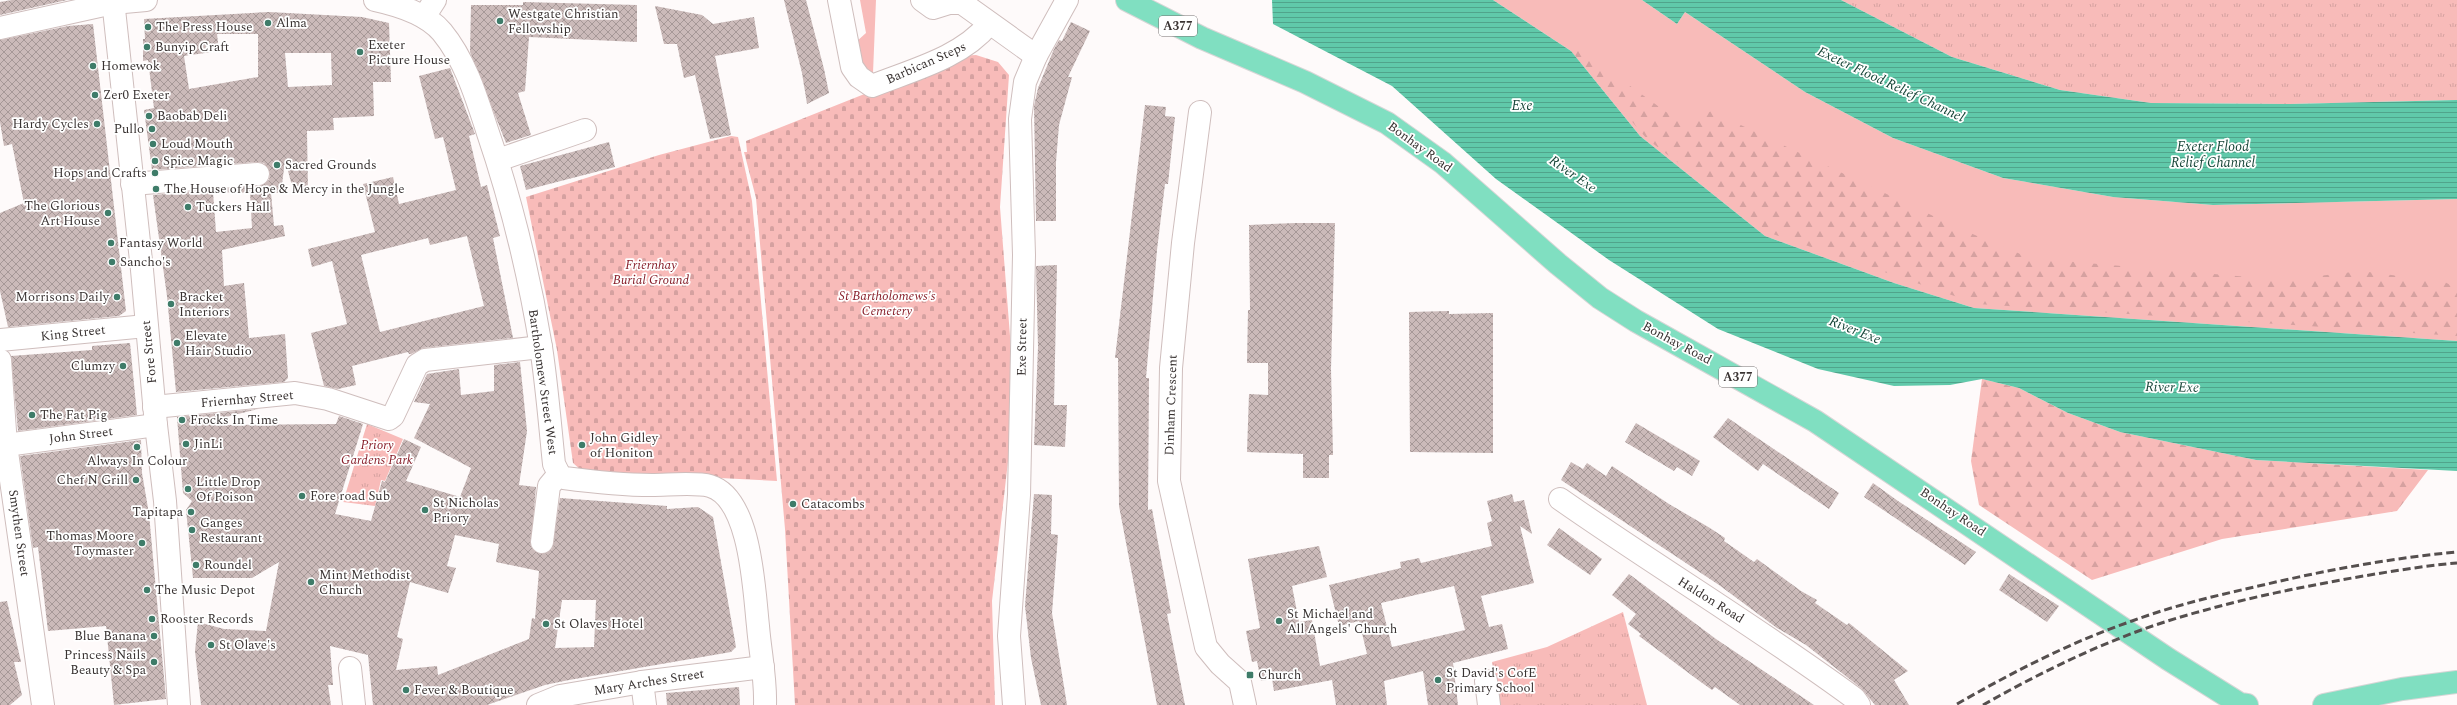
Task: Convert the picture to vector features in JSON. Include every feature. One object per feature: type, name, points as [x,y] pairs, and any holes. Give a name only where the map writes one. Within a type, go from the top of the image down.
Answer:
[{"type":"highway","name":"Bonhay Road","points":[[1127,0],[1202,38],[1305,82],[1387,123],[1443,163],[1558,264],[1600,298],[1636,321],[1815,421],[2168,660],[2240,704],[2247,705]]},
{"type":"highway","points":[[2324,705],[2402,689],[2457,682]]},
{"type":"street","points":[[0,28],[113,2],[146,0]]},
{"type":"street","name":"Bartholomew Street West","points":[[375,0],[430,9],[441,31],[459,58],[475,94],[498,160],[526,272],[541,347],[554,464],[559,474]]},
{"type":"street","name":"Barbican Steps","points":[[839,0],[852,66],[860,77],[872,86],[962,49],[979,36],[989,24]]},
{"type":"street","points":[[922,0],[933,8],[949,3],[962,3],[989,24],[1036,56]]},
{"type":"street","name":"Exe Street","points":[[1014,705],[1009,636],[1019,495],[1024,255],[1020,120],[1025,82],[1036,56],[1067,0]]},
{"type":"street","name":"Fore Street","points":[[113,2],[155,416],[166,501],[179,705]]},
{"type":"street","name":"Dinham Crescent","points":[[1200,112],[1183,243],[1171,368],[1169,481],[1206,647],[1220,664],[1240,682],[1245,705]]},
{"type":"street","points":[[498,160],[585,130]]},
{"type":"street","points":[[132,184],[258,174]]},
{"type":"street","name":"King Street","points":[[0,340],[146,326]]},
{"type":"street","name":"Friernhay Street","points":[[155,416],[294,393],[328,399],[389,419],[394,416],[417,365],[425,360],[541,347]]},
{"type":"street","name":"Smythen Street","points":[[0,360],[6,445],[43,705]]},
{"type":"street","name":"John Street","points":[[6,445],[155,416]]},
{"type":"street","points":[[542,542],[549,486],[559,474],[571,478],[630,485],[709,486],[723,492],[737,514],[746,541],[763,667],[764,705]]},
{"type":"street","name":"Haldon Road","points":[[1560,499],[1640,555],[1791,652],[1854,698],[1859,705]]},
{"type":"street","name":"Mary Arches Street","points":[[538,705],[551,702],[560,696],[642,682],[763,667]]},
{"type":"street","points":[[350,668],[354,705]]},
{"type":"street","points":[[1486,681],[1489,705]]},
{"type":"street","points":[[642,682],[645,705]]},
{"type":"green space","points":[[860,0],[876,0],[873,73],[861,64],[856,42],[866,33]]},
{"type":"green space","points":[[1493,0],[1642,0],[1677,24],[1685,12],[1805,92],[1893,138],[2003,178],[2113,197],[2213,205],[2457,199],[2457,341],[1974,308],[1894,283],[1765,236],[1640,136],[1571,51]]},
{"type":"green space","points":[[1841,0],[2457,0],[2457,100],[2290,104],[2151,103],[2060,90],[1952,57]]},
{"type":"green space","points":[[1580,50],[1683,124],[1711,111],[1963,230],[2030,258],[2283,280],[2361,271],[2445,282],[2457,289],[2457,336],[1978,304],[1770,233],[1647,139],[1571,51]]},
{"type":"green space","name":"St Bartholomews's Cemetery","points":[[976,55],[998,62],[1009,75],[1000,207],[1010,336],[1010,444],[992,601],[995,705],[795,705],[785,529],[756,198],[744,152],[747,152],[746,141],[960,56]]},
{"type":"green space","name":"Friernhay Burial Ground","points":[[731,136],[738,137],[752,201],[777,481],[582,471],[573,463],[557,350],[526,197],[659,155]]},
{"type":"green space","points":[[1982,379],[2019,388],[2068,413],[2120,432],[2256,460],[2428,470],[2397,511],[2222,539],[2092,580],[1979,505],[1971,461]]},
{"type":"green space","name":"Priory Gardens Park","points":[[367,424],[403,439],[385,481],[381,480],[375,506],[343,502]]},
{"type":"green space","points":[[1623,612],[1647,705],[1499,705],[1492,662],[1547,647]]},
{"type":"water","name":"Exe","points":[[1272,0],[1493,0],[1571,51],[1640,136],[1765,236],[1894,283],[1974,308],[2457,341],[2457,471],[2256,460],[2120,432],[2068,413],[2019,388],[1982,379],[1950,385],[1894,386],[1818,369],[1718,329],[1609,260],[1496,179],[1392,86],[1273,24]]},
{"type":"water","name":"Exeter Flood Relief Channel","points":[[1642,0],[1841,0],[1952,57],[2060,90],[2151,103],[2290,104],[2457,100],[2457,199],[2213,205],[2113,197],[2003,178],[1893,138],[1805,92],[1685,12],[1677,24]]},
{"type":"building","points":[[12,0],[67,0],[0,15],[0,2]]},
{"type":"building","points":[[784,0],[806,0],[824,69],[829,93],[807,104],[802,73]]},
{"type":"building","points":[[523,2],[637,5],[637,42],[529,37],[525,91],[518,93],[531,135],[506,143],[470,52],[471,5],[523,5]]},
{"type":"building","points":[[655,6],[702,15],[713,24],[754,17],[759,48],[715,56],[731,135],[710,139],[695,75],[684,78],[677,44],[664,44]]},
{"type":"building","points":[[269,12],[362,17],[389,23],[391,82],[373,82],[374,116],[333,118],[334,130],[307,131],[308,193],[294,193],[285,160],[281,193],[271,193],[274,226],[283,225],[285,236],[222,250],[224,286],[244,283],[249,338],[285,334],[288,378],[284,382],[176,392],[167,296],[153,195],[259,186],[269,180],[270,173],[264,163],[257,162],[152,170],[144,110],[154,108],[148,60],[143,61],[143,39],[145,39],[144,19]],"holes":[[[217,34],[258,34],[258,77],[189,89],[184,56],[219,51]],[[285,53],[331,53],[332,85],[288,87]],[[213,192],[250,193],[252,228],[216,232]]]},
{"type":"building","points":[[1071,22],[1090,31],[1068,77],[1072,77],[1059,125],[1056,162],[1056,221],[1036,221],[1034,106],[1038,88],[1054,49],[1059,40],[1062,41]]},
{"type":"building","points":[[93,24],[126,311],[119,316],[8,327],[0,291],[0,213],[24,203],[12,144],[4,146],[0,122],[0,40],[68,26]]},
{"type":"building","points":[[450,68],[475,134],[469,136],[481,187],[487,185],[500,236],[493,238],[513,338],[423,348],[411,354],[408,352],[352,366],[356,385],[338,389],[324,386],[311,333],[347,324],[332,261],[312,267],[308,249],[375,232],[363,184],[393,177],[399,204],[456,190],[443,137],[435,139],[419,76]],"holes":[[[467,236],[484,306],[380,332],[361,255],[428,238],[430,245]]]},
{"type":"building","points":[[1145,105],[1166,107],[1165,116],[1175,117],[1168,184],[1165,184],[1157,250],[1146,378],[1149,378],[1148,510],[1152,509],[1171,613],[1167,614],[1185,705],[1157,705],[1119,506],[1118,358],[1115,358]]},
{"type":"building","points":[[609,142],[615,167],[526,190],[520,166]]},
{"type":"building","points":[[1335,223],[1331,369],[1333,455],[1329,455],[1329,478],[1303,478],[1303,454],[1247,452],[1249,394],[1268,395],[1268,363],[1247,363],[1248,310],[1250,310],[1249,225]]},
{"type":"building","points":[[1057,265],[1054,405],[1067,405],[1065,447],[1034,445],[1038,347],[1036,266]]},
{"type":"building","points":[[1449,311],[1449,314],[1493,313],[1493,453],[1410,452],[1409,312]]},
{"type":"building","points":[[130,343],[137,415],[18,431],[11,356],[92,350],[92,346]]},
{"type":"building","points":[[520,362],[527,431],[519,485],[536,487],[531,547],[541,554],[552,549],[560,498],[667,506],[667,509],[698,507],[713,517],[736,647],[731,652],[545,685],[487,705],[373,705],[368,655],[330,646],[333,685],[328,685],[331,705],[201,705],[195,651],[198,622],[224,629],[266,631],[279,562],[252,578],[193,578],[186,510],[192,501],[183,493],[177,417],[258,409],[218,419],[219,425],[336,424],[339,416],[363,424],[335,514],[371,521],[382,481],[385,482],[404,439],[421,447],[406,481],[460,497],[471,468],[414,438],[430,404],[414,402],[427,374],[459,369],[461,395],[494,391],[494,365]],"holes":[[[455,535],[499,544],[496,562],[539,571],[535,619],[532,618],[529,639],[438,675],[437,666],[396,670],[403,639],[397,637],[410,582],[448,593],[456,568],[447,566]],[[562,600],[596,600],[594,647],[555,648]]]},
{"type":"building","points":[[1728,418],[1839,493],[1829,509],[1763,464],[1758,471],[1713,437]]},
{"type":"building","points":[[1636,423],[1700,461],[1692,476],[1677,467],[1674,471],[1625,442]]},
{"type":"building","points":[[141,440],[142,473],[149,514],[166,699],[114,705],[106,626],[48,631],[38,547],[33,548],[20,456]]},
{"type":"building","points":[[1571,462],[1583,469],[1587,463],[1606,476],[1612,466],[1669,504],[1725,538],[1724,541],[1754,562],[1757,559],[1801,591],[1817,600],[1815,603],[1847,625],[1849,623],[1908,671],[1894,680],[1909,705],[1875,705],[1861,688],[1806,645],[1777,628],[1719,585],[1561,480]]},
{"type":"building","points":[[1873,483],[1976,552],[1965,565],[1864,497]]},
{"type":"building","points":[[1034,494],[1052,495],[1051,534],[1058,535],[1052,613],[1067,705],[1041,705],[1031,658],[1025,606]]},
{"type":"building","points":[[1512,494],[1514,502],[1524,500],[1532,534],[1520,526],[1534,583],[1481,596],[1489,627],[1502,624],[1508,649],[1453,663],[1458,705],[1428,705],[1423,671],[1384,681],[1387,705],[1336,705],[1332,680],[1274,691],[1272,679],[1261,681],[1257,661],[1252,662],[1246,631],[1260,628],[1248,559],[1319,546],[1327,577],[1292,586],[1299,622],[1312,620],[1320,666],[1367,654],[1359,621],[1339,626],[1329,585],[1401,568],[1400,562],[1419,558],[1421,563],[1492,546],[1487,523],[1492,521],[1487,501]],"holes":[[[1454,586],[1465,630],[1392,647],[1381,603]]]},
{"type":"building","points":[[1559,528],[1602,559],[1590,575],[1547,545]]},
{"type":"building","points":[[1629,574],[1716,639],[1814,705],[1740,705],[1715,687],[1712,690],[1639,636],[1641,634],[1628,624],[1636,614],[1612,595]]},
{"type":"building","points":[[2009,574],[2059,606],[2047,622],[1999,590]]},
{"type":"building","points":[[7,601],[21,662],[14,662],[22,695],[10,705],[0,705],[0,602]]},
{"type":"building","points":[[739,687],[740,705],[667,705],[666,693]]},
{"type":"railway","points":[[1957,704],[1999,680],[2087,638],[2164,610],[2230,593],[2335,570],[2384,561],[2457,552]]},
{"type":"railway","points":[[1983,705],[2062,663],[2117,639],[2173,619],[2239,601],[2295,589],[2391,571],[2457,563]]},
{"type":"place","name":"Westgate Christian Fellowship","points":[[500,21]]},
{"type":"place","name":"Alma","points":[[268,23]]},
{"type":"place","name":"The Press House","points":[[148,27]]},
{"type":"place","name":"Bunyip Craft","points":[[147,47]]},
{"type":"place","name":"Exeter Picture House","points":[[360,52]]},
{"type":"place","name":"Homewok","points":[[93,66]]},
{"type":"place","name":"Zer0 Exeter","points":[[95,95]]},
{"type":"place","name":"Baobab Deli","points":[[149,116]]},
{"type":"place","name":"Hardy Cycles","points":[[97,124]]},
{"type":"place","name":"Pullo","points":[[152,129]]},
{"type":"place","name":"Loud Mouth","points":[[153,144]]},
{"type":"place","name":"Spice Magic","points":[[155,161]]},
{"type":"place","name":"Sacred Grounds","points":[[277,165]]},
{"type":"place","name":"Hops and Crafts","points":[[155,173]]},
{"type":"place","name":"The House of Hope & Mercy in the Jungle","points":[[156,189]]},
{"type":"place","name":"Tuckers Hall","points":[[188,207]]},
{"type":"place","name":"The Glorious Art House","points":[[108,213]]},
{"type":"place","name":"Fantasy World","points":[[111,243]]},
{"type":"place","name":"Sancho's","points":[[112,262]]},
{"type":"place","name":"Morrisons Daily","points":[[117,297]]},
{"type":"place","name":"Bracket Interiors","points":[[171,304]]},
{"type":"place","name":"Elevate Hair Studio","points":[[177,343]]},
{"type":"place","name":"Clumzy","points":[[123,366]]},
{"type":"place","name":"The Fat Pig","points":[[32,415]]},
{"type":"place","name":"Frocks In Time","points":[[182,420]]},
{"type":"place","name":"JinLi","points":[[186,444]]},
{"type":"place","name":"John Gidley of Honiton","points":[[582,445]]},
{"type":"place","name":"Always In Colour","points":[[137,447]]},
{"type":"place","name":"Chef N Grill","points":[[136,480]]},
{"type":"place","name":"Little Drop Of Poison","points":[[188,489]]},
{"type":"place","name":"Fore road Sub","points":[[302,496]]},
{"type":"place","name":"Catacombs","points":[[793,504]]},
{"type":"place","name":"St Nicholas Priory","points":[[425,510]]},
{"type":"place","name":"Tapitapa","points":[[191,512]]},
{"type":"place","name":"Ganges Restaurant","points":[[192,530]]},
{"type":"place","name":"Thomas Moore Toymaster","points":[[142,543]]},
{"type":"place","name":"Roundel","points":[[196,565]]},
{"type":"place","name":"Mint Methodist Church","points":[[311,582]]},
{"type":"place","name":"The Music Depot","points":[[147,590]]},
{"type":"place","name":"Rooster Records","points":[[152,619]]},
{"type":"place","name":"St Michael and All Angels' Church","points":[[1279,621]]},
{"type":"place","name":"St Olaves Hotel","points":[[546,624]]},
{"type":"place","name":"Blue Banana","points":[[154,636]]},
{"type":"place","name":"St Olave's","points":[[211,645]]},
{"type":"place","name":"Princess Nails Beauty & Spa","points":[[154,662]]},
{"type":"place","name":"Church","points":[[1250,675]]},
{"type":"place","name":"St David's CofE Primary School","points":[[1438,680]]},
{"type":"place","name":"Fever & Boutique","points":[[406,690]]},
{"type":"water label","name":"River Exe","points":[[1573,174]]},
{"type":"water label","name":"River Exe","points":[[1855,330]]},
{"type":"water label","name":"River Exe","points":[[2172,387]]}]
